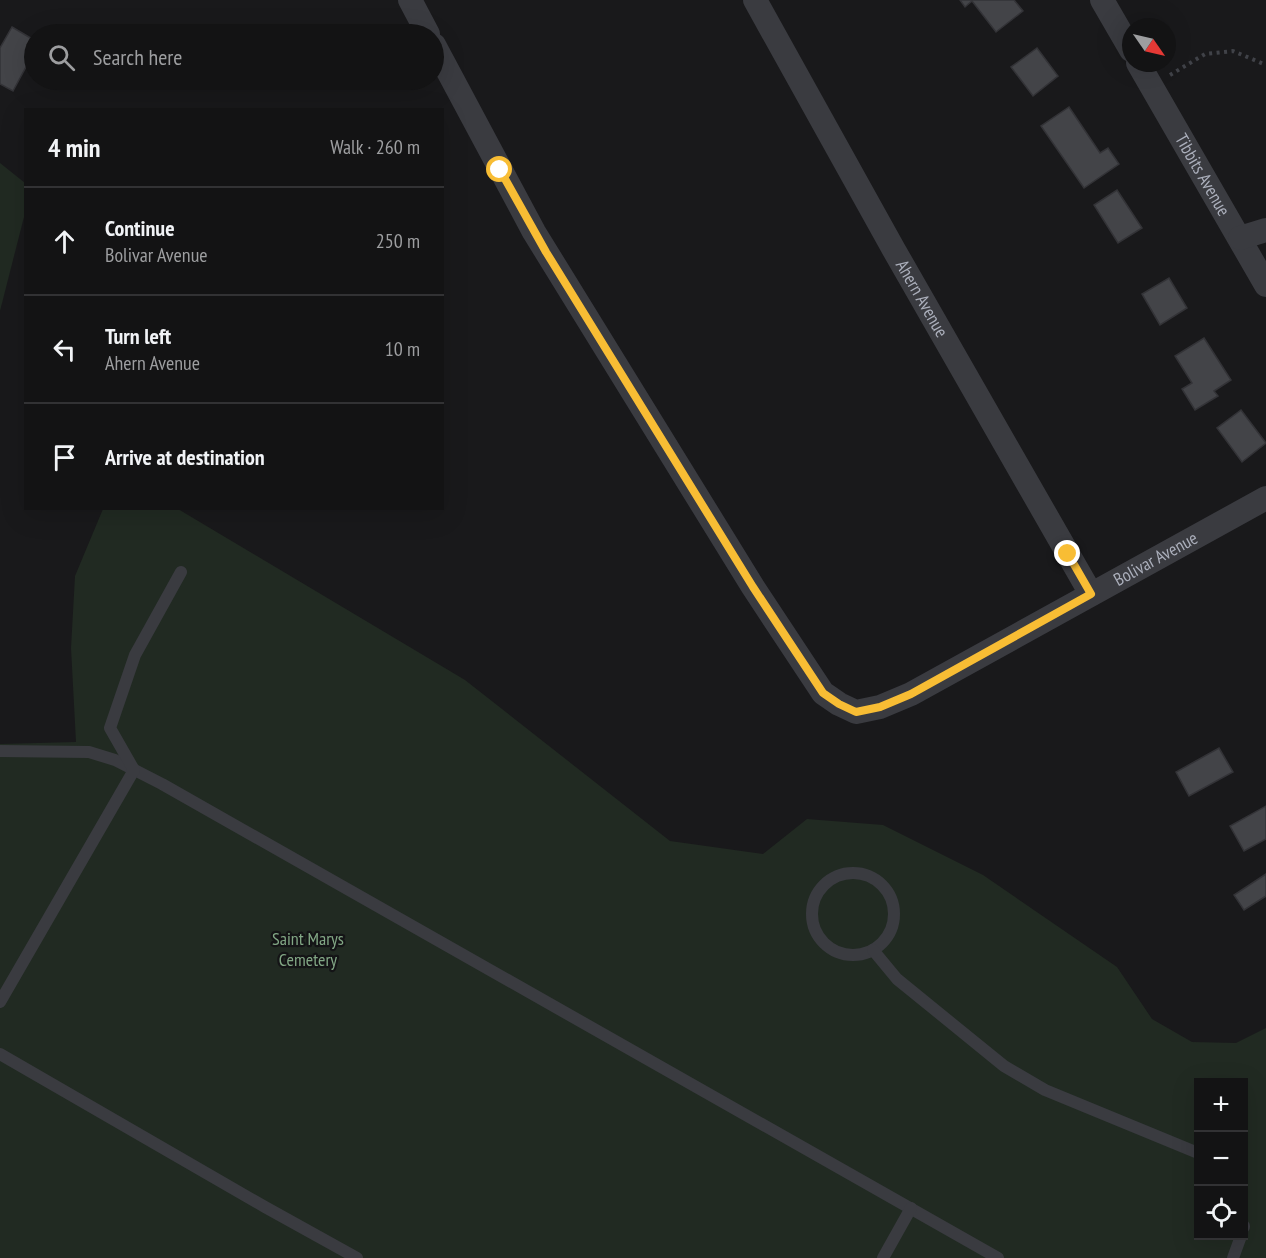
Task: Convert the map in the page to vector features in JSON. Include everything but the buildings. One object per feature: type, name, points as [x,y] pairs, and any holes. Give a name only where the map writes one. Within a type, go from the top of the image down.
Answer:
[{"type":"street","points":[[410,0],[423,24]]},
{"type":"street","name":"Ahern Avenue","points":[[755,0],[894,250],[1091,594]]},
{"type":"street","points":[[1102,0],[1122,34]]},
{"type":"street","name":"Bolivar Avenue","points":[[444,64],[534,232],[753,587],[823,693],[839,704],[856,712],[880,707],[911,694],[1266,498]]},
{"type":"street","name":"Tibbits Avenue","points":[[1143,72],[1266,285]]},
{"type":"street","points":[[1240,238],[1266,230]]},
{"type":"lane","points":[[134,770],[110,728],[135,655],[181,572]]},
{"type":"lane","points":[[0,751],[89,752],[115,760],[183,796],[998,1258]]},
{"type":"lane","points":[[0,1002],[134,770]]},
{"type":"lane","points":[[849,872],[865,874],[880,882],[890,894],[895,909],[893,926],[885,940],[873,950],[857,955],[841,953],[827,945],[817,933],[812,918],[814,901],[821,887],[834,877],[849,872]]},
{"type":"lane","points":[[873,950],[897,979],[1004,1066],[1045,1090],[1194,1151]]},
{"type":"lane","points":[[0,1054],[357,1258]]},
{"type":"lane","points":[[883,1258],[911,1208]]},
{"type":"lane","points":[[1233,1258],[1240,1240]]},
{"type":"path","points":[[1168,76],[1205,54],[1233,51],[1266,65]]},
{"type":"green space","points":[[0,163],[24,182],[24,217],[0,311]]},
{"type":"green space","name":"Saint Marys Cemetery","points":[[103,510],[180,510],[465,680],[670,841],[763,854],[807,819],[883,825],[983,875],[1117,967],[1152,1019],[1192,1042],[1236,1043],[1266,1028],[1266,1258],[0,1258],[0,744],[76,742],[71,648],[75,576]]},
{"type":"route","points":[[500,170],[546,252],[753,587],[823,693],[839,704],[856,712],[880,707],[911,694],[1091,594],[1068,554]]}]
